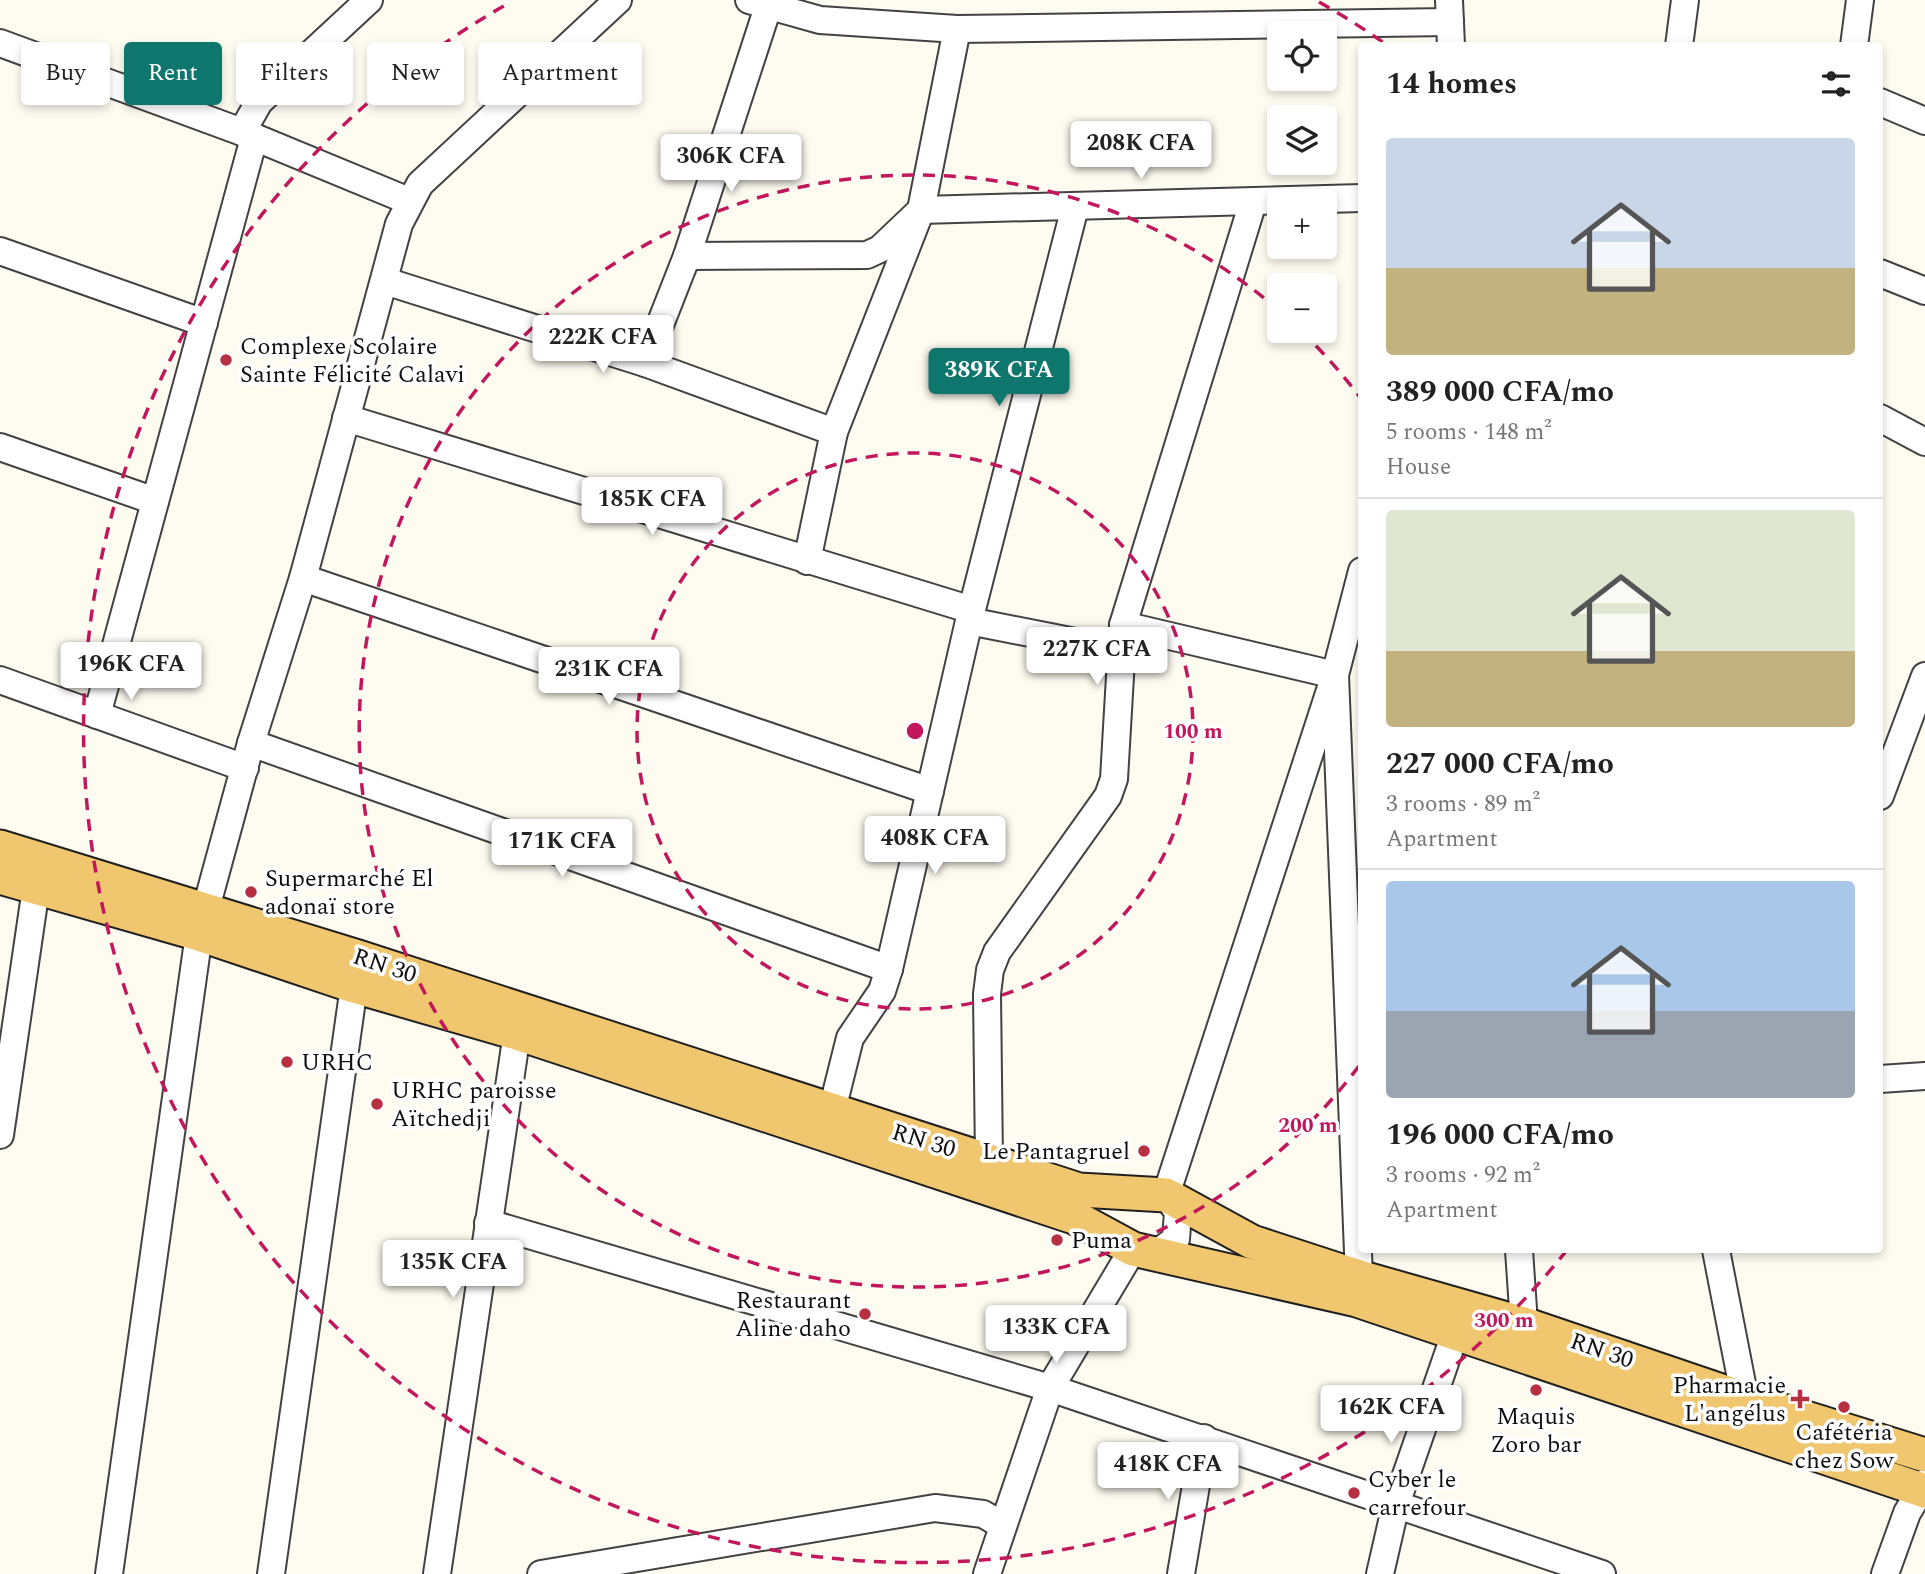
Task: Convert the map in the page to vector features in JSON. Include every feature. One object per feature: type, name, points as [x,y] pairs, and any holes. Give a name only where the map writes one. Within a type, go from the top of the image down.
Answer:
[{"type":"main road","name":"RN 30","points":[[0,847],[202,922],[354,986],[517,1033],[1074,1217],[1133,1249],[1357,1300],[1924,1487]]},
{"type":"main road","name":"RN 30","points":[[0,877],[36,888],[202,922],[832,1110],[1079,1190],[1166,1195],[1252,1242],[1359,1277],[1524,1324],[1745,1399],[1925,1455]]},
{"type":"street","points":[[109,1574],[202,922],[248,756],[303,578],[399,224],[420,184],[618,0]]},
{"type":"street","points":[[1680,42],[1685,0]]},
{"type":"street","points":[[1855,42],[1860,0]]},
{"type":"street","points":[[97,715],[204,323],[248,135],[259,102],[360,2]]},
{"type":"street","points":[[646,363],[687,256],[759,3],[850,24],[957,29],[1239,12],[1450,23]]},
{"type":"street","points":[[807,561],[834,432],[921,210],[957,29]]},
{"type":"street","points":[[0,43],[248,135],[409,201]]},
{"type":"street","points":[[1883,103],[1925,121]]},
{"type":"street","points":[[687,256],[867,255],[880,249],[921,210],[1358,198]]},
{"type":"street","points":[[989,1160],[987,993],[990,970],[997,952],[1108,796],[1115,779],[1123,625],[1253,202]]},
{"type":"street","points":[[832,1110],[850,1038],[882,991],[889,969],[970,616],[1075,207]]},
{"type":"street","points":[[0,251],[204,323]]},
{"type":"street","points":[[1883,274],[1925,290]]},
{"type":"street","points":[[385,281],[646,363],[834,432]]},
{"type":"street","points":[[346,418],[807,561],[970,616],[1121,651]]},
{"type":"street","points":[[1883,420],[1925,442]]},
{"type":"street","points":[[0,447],[155,501]]},
{"type":"street","points":[[303,578],[930,791]]},
{"type":"street","points":[[987,1574],[1050,1388],[1133,1249],[1160,1251],[1176,1239],[1178,1212],[1166,1195],[1335,675],[1358,586]]},
{"type":"street","points":[[1123,625],[1335,675]]},
{"type":"street","points":[[1335,675],[1350,754],[1358,1219]]},
{"type":"street","points":[[1883,788],[1925,676]]},
{"type":"street","points":[[0,680],[97,715],[248,756],[889,969]]},
{"type":"street","points":[[0,1135],[36,888]]},
{"type":"street","points":[[271,1574],[354,986]]},
{"type":"street","points":[[437,1574],[517,1033]]},
{"type":"street","points":[[1883,1079],[1925,1076]]},
{"type":"street","points":[[488,1223],[1050,1388],[1396,1504],[1565,1567],[1602,1574]]},
{"type":"street","points":[[1359,1253],[1359,1277]]},
{"type":"street","points":[[1519,1253],[1524,1324]]},
{"type":"street","points":[[1717,1253],[1745,1399]]},
{"type":"street","points":[[1380,1574],[1396,1504],[1456,1331]]},
{"type":"street","points":[[1181,1574],[1204,1438]]},
{"type":"street","points":[[1885,1574],[1907,1513],[1924,1487]]},
{"type":"street","points":[[541,1574],[935,1508],[983,1514],[1002,1525]]},
{"type":"place","name":"Complexe Scolaire Sainte Félicité Calavi","points":[[226,360]]},
{"type":"place","name":"Supermarché El adonaï store","points":[[251,892]]},
{"type":"place","name":"URHC","points":[[287,1062]]},
{"type":"place","name":"URHC paroisse Aïtchedji","points":[[377,1104]]},
{"type":"place","name":"Le Pantagruel","points":[[1144,1151]]},
{"type":"place","name":"Puma","points":[[1057,1240]]},
{"type":"place","name":"Restaurant Aline daho","points":[[865,1314]]},
{"type":"place","name":"Maquis Zoro bar","points":[[1536,1390]]},
{"type":"place","name":"Pharmacie L'angélus","points":[[1800,1399]]},
{"type":"place","name":"Cafétéria chez Sow","points":[[1844,1407]]},
{"type":"place","name":"Cyber le carrefour","points":[[1354,1493]]}]
